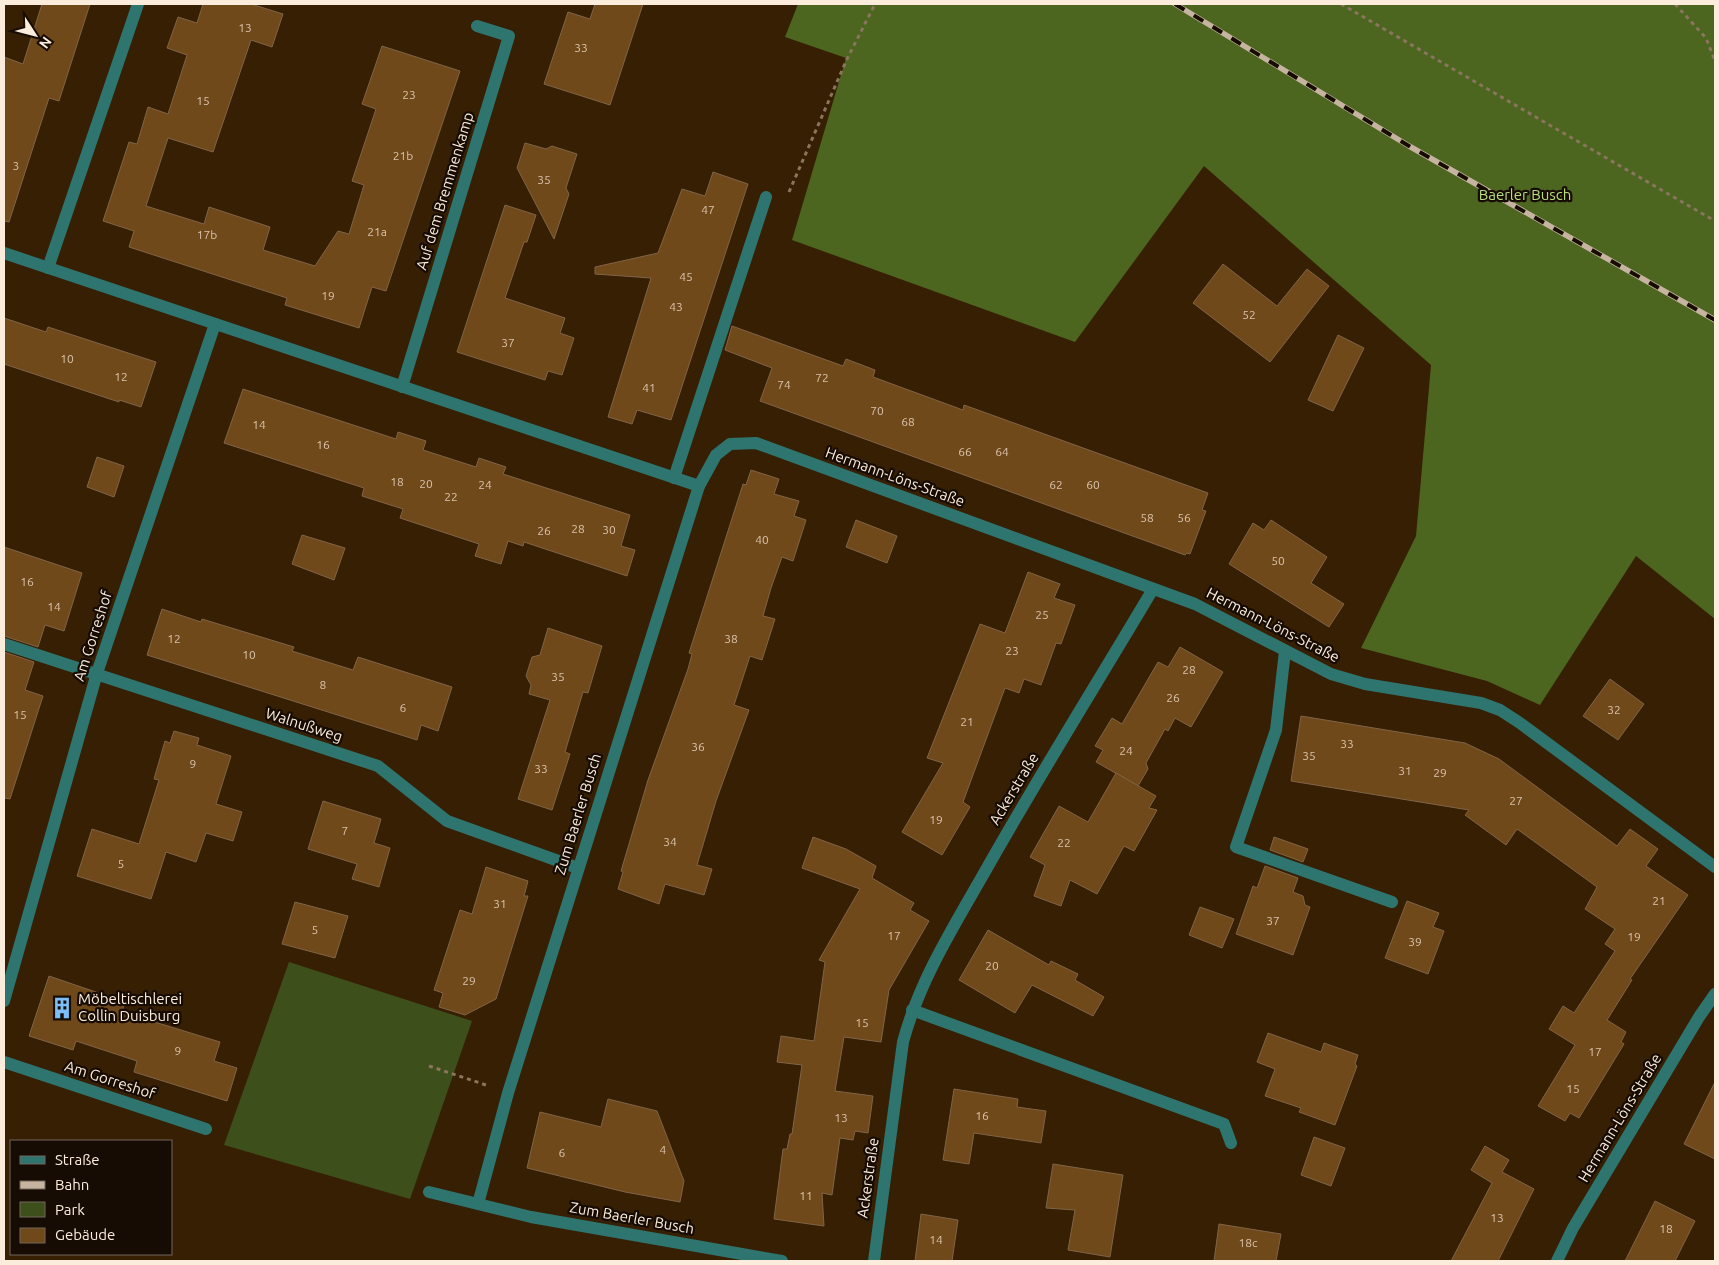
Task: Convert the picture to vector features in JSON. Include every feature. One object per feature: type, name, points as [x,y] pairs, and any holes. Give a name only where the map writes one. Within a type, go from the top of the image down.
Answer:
[{"type":"street","points":[[48,268],[138,4]]},
{"type":"street","name":"Auf dem Bremmenkamp","points":[[402,387],[509,36],[477,26]]},
{"type":"street","points":[[674,478],[766,197]]},
{"type":"street","points":[[4,253],[699,486]]},
{"type":"street","name":"Am Gorreshof","points":[[4,1001],[9,960],[97,672],[215,324]]},
{"type":"street","name":"Hermann-Löns-Straße","points":[[730,444],[756,443],[1195,604],[1234,622],[1330,674],[1365,684],[1481,703],[1500,710],[1715,867]]},
{"type":"street","name":"Zum Baerler Busch","points":[[478,1204],[508,1093],[699,486],[716,456],[730,444]]},
{"type":"street","name":"Ackerstraße","points":[[874,1261],[903,1042],[912,1010],[932,967],[1003,839],[1153,590]]},
{"type":"street","name":"Walnußweg","points":[[4,644],[97,672],[378,766],[447,822],[578,868]]},
{"type":"street","points":[[1285,651],[1276,730],[1236,847],[1392,902]]},
{"type":"street","name":"Hermann-Löns-Straße","points":[[1557,1261],[1573,1228],[1699,1017],[1715,994]]},
{"type":"street","points":[[912,1010],[1224,1124],[1232,1143]]},
{"type":"street","name":"Am Gorreshof","points":[[4,1062],[206,1129]]},
{"type":"street","name":"Zum Baerler Busch","points":[[429,1192],[531,1217],[782,1261]]},
{"type":"path","points":[[786,201],[847,59],[875,4]]},
{"type":"path","points":[[1341,4],[1715,221]]},
{"type":"path","points":[[1675,4],[1706,38],[1715,61]]},
{"type":"path","points":[[429,1066],[508,1093]]},
{"type":"green space","name":"Baerler Busch","points":[[798,4],[1715,4],[1715,619],[1636,556],[1540,705],[1487,681],[1361,648],[1416,536],[1431,365],[1204,166],[1075,342],[792,240],[846,58],[785,37]]},
{"type":"green space","points":[[289,962],[472,1021],[410,1199],[224,1145]]},
{"type":"building","points":[[42,4],[90,4],[59,101],[49,98],[9,222],[4,221],[4,57],[23,64]]},
{"type":"building","points":[[203,4],[251,4],[283,14],[272,47],[251,40],[213,152],[168,138],[146,206],[204,224],[209,207],[270,227],[263,250],[315,266],[338,231],[349,234],[364,185],[352,181],[376,109],[362,104],[382,46],[460,71],[386,291],[372,287],[359,328],[285,305],[287,298],[129,247],[134,231],[103,221],[129,142],[137,144],[148,107],[168,114],[187,55],[167,48],[178,17],[197,23]]},
{"type":"building","points":[[595,4],[643,4],[610,105],[544,84],[568,12],[590,19]]},
{"type":"building","points":[[525,143],[546,149],[552,146],[577,154],[566,188],[569,194],[554,239],[517,168]]},
{"type":"building","points":[[713,172],[748,184],[671,420],[637,410],[632,424],[608,417],[651,278],[595,274],[595,267],[658,253],[682,189],[705,196]]},
{"type":"building","points":[[505,205],[536,215],[527,242],[524,242],[505,298],[565,318],[560,333],[574,338],[562,375],[548,371],[545,380],[457,352]]},
{"type":"building","points":[[1223,264],[1277,306],[1307,269],[1329,286],[1270,362],[1193,303]]},
{"type":"building","points":[[4,318],[46,332],[48,327],[156,362],[141,407],[119,400],[119,402],[4,364]]},
{"type":"building","points":[[732,326],[843,366],[846,359],[875,370],[873,377],[963,410],[964,405],[1208,493],[1202,510],[1206,511],[1190,554],[1187,553],[1185,555],[760,401],[772,368],[725,350]]},
{"type":"building","points":[[1338,335],[1364,348],[1333,411],[1308,400]]},
{"type":"building","points":[[243,389],[396,439],[398,432],[426,441],[423,450],[476,467],[479,458],[506,467],[503,474],[630,515],[621,546],[635,550],[627,576],[524,542],[523,546],[508,541],[501,564],[475,556],[479,544],[400,518],[403,509],[362,496],[364,488],[224,443]]},
{"type":"building","points":[[97,457],[124,466],[114,497],[87,487]]},
{"type":"building","points":[[751,470],[779,479],[774,494],[799,501],[794,516],[806,520],[793,561],[782,557],[771,588],[763,616],[775,619],[762,660],[750,656],[734,705],[749,710],[716,801],[697,865],[712,869],[704,895],[665,884],[659,904],[618,889],[623,872],[621,871],[648,780],[688,669],[692,654],[689,653],[743,484],[746,485]]},
{"type":"building","points":[[856,520],[897,536],[887,563],[846,547]]},
{"type":"building","points":[[1271,520],[1327,557],[1311,583],[1344,604],[1329,627],[1229,564],[1253,523],[1264,530]]},
{"type":"building","points":[[302,535],[345,548],[334,580],[292,564]]},
{"type":"building","points":[[4,547],[82,573],[64,631],[45,625],[38,647],[4,636]]},
{"type":"building","points":[[1028,572],[1060,584],[1054,598],[1075,605],[1061,644],[1056,643],[1041,685],[1024,679],[1019,693],[1005,688],[963,802],[970,807],[942,855],[902,832],[943,763],[927,758],[980,624],[1005,633]]},
{"type":"building","points":[[162,609],[201,622],[202,619],[294,647],[292,651],[353,670],[358,657],[452,687],[438,731],[421,725],[417,740],[147,655]]},
{"type":"building","points":[[548,628],[602,646],[588,693],[583,692],[565,752],[570,754],[552,810],[518,799],[550,700],[529,694],[531,685],[526,676],[532,657],[540,655]]},
{"type":"building","points":[[1180,647],[1223,672],[1191,727],[1175,718],[1168,731],[1165,729],[1146,763],[1148,769],[1138,786],[1096,762],[1103,750],[1095,746],[1112,718],[1122,724],[1158,662],[1168,667]]},
{"type":"building","points":[[4,652],[34,662],[25,690],[43,696],[10,799],[4,798]]},
{"type":"building","points":[[1610,679],[1644,704],[1618,740],[1583,716]]},
{"type":"building","points":[[1301,716],[1465,743],[1499,759],[1617,846],[1630,829],[1658,849],[1646,866],[1688,895],[1630,979],[1632,980],[1607,1020],[1626,1032],[1621,1042],[1624,1044],[1579,1118],[1570,1113],[1565,1121],[1538,1106],[1575,1045],[1549,1029],[1563,1006],[1574,1013],[1615,951],[1605,944],[1615,929],[1585,909],[1597,887],[1517,829],[1506,845],[1465,815],[1469,810],[1291,781]]},
{"type":"building","points":[[174,731],[199,738],[197,745],[231,756],[216,804],[242,812],[233,841],[206,833],[196,862],[166,852],[151,899],[77,876],[92,829],[139,844],[159,780],[154,779],[165,741],[170,743]]},
{"type":"building","points":[[1116,773],[1156,796],[1149,808],[1157,810],[1134,851],[1124,846],[1097,894],[1070,880],[1061,906],[1034,896],[1045,865],[1030,857],[1059,806],[1088,822]]},
{"type":"building","points":[[323,801],[381,819],[374,843],[390,848],[379,887],[352,879],[357,864],[308,849]]},
{"type":"building","points":[[813,837],[846,849],[876,866],[872,878],[914,903],[910,910],[929,921],[889,990],[881,1042],[844,1037],[835,1091],[873,1096],[868,1133],[855,1131],[853,1140],[840,1138],[832,1195],[822,1193],[824,1226],[774,1219],[783,1149],[787,1149],[790,1134],[792,1134],[802,1065],[777,1062],[781,1036],[814,1041],[825,962],[819,960],[860,889],[802,868]]},
{"type":"building","points":[[1274,837],[1308,849],[1303,862],[1270,850]]},
{"type":"building","points":[[1265,866],[1298,878],[1293,892],[1303,896],[1305,905],[1310,907],[1293,955],[1236,934],[1253,886],[1257,888]]},
{"type":"building","points":[[486,867],[528,881],[524,896],[528,896],[496,999],[465,1015],[439,1007],[443,993],[434,990],[460,910],[472,914]]},
{"type":"building","points":[[1407,901],[1439,913],[1433,927],[1444,931],[1428,974],[1385,958]]},
{"type":"building","points":[[295,902],[348,916],[335,958],[282,944]]},
{"type":"building","points":[[1200,907],[1234,919],[1222,948],[1189,935]]},
{"type":"building","points":[[988,930],[1049,965],[1051,961],[1078,974],[1075,980],[1104,997],[1093,1016],[1032,985],[1015,1013],[959,980]]},
{"type":"building","points":[[49,976],[125,1002],[122,1012],[220,1042],[214,1061],[237,1068],[227,1101],[134,1072],[137,1061],[76,1041],[73,1050],[29,1036]]},
{"type":"building","points":[[1268,1033],[1321,1052],[1324,1043],[1358,1055],[1355,1064],[1357,1066],[1335,1125],[1299,1112],[1301,1108],[1265,1096],[1275,1069],[1257,1062]]},
{"type":"building","points":[[1715,1082],[1715,1159],[1684,1144]]},
{"type":"building","points":[[954,1089],[1018,1099],[1017,1107],[1046,1111],[1041,1143],[974,1133],[969,1164],[943,1160]]},
{"type":"building","points":[[608,1099],[657,1111],[684,1181],[680,1202],[625,1192],[527,1168],[540,1112],[601,1127]]},
{"type":"building","points":[[1314,1137],[1345,1148],[1331,1186],[1301,1175]]},
{"type":"building","points":[[1485,1146],[1509,1160],[1502,1172],[1534,1189],[1498,1261],[1451,1261],[1492,1183],[1471,1170]]},
{"type":"building","points":[[1053,1164],[1123,1175],[1110,1257],[1068,1250],[1075,1210],[1046,1208]]},
{"type":"building","points":[[1655,1201],[1695,1221],[1675,1261],[1625,1261]]},
{"type":"building","points":[[921,1214],[958,1220],[952,1261],[915,1261]]},
{"type":"building","points":[[1219,1224],[1281,1234],[1276,1261],[1214,1261]]},
{"type":"railway","points":[[1175,4],[1409,146],[1715,320]]},
{"type":"place","name":"Möbeltischlerei Collin Duisburg","points":[[62,1008]]}]
